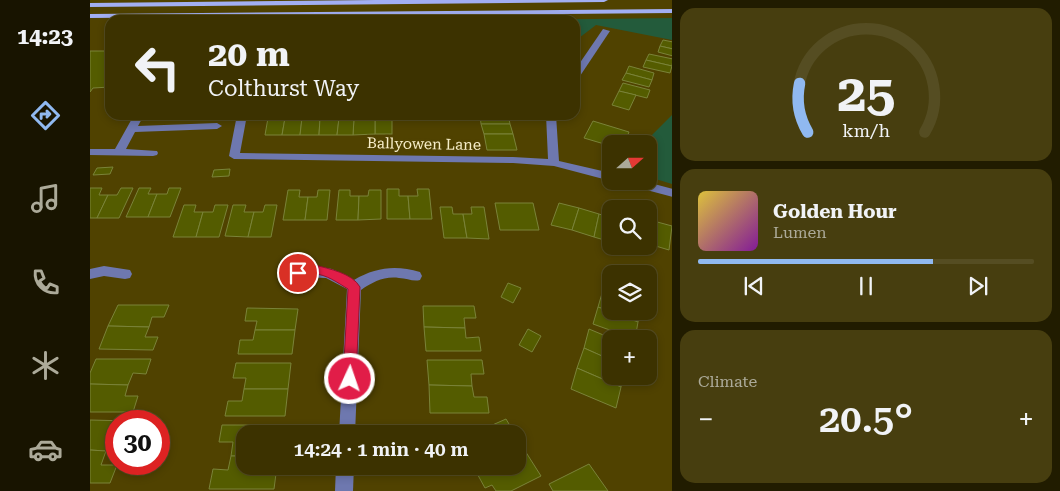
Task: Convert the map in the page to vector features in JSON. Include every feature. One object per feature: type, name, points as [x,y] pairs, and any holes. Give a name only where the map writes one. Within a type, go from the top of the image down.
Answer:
[{"type":"main road","points":[[90,5],[604,0]]},
{"type":"main road","points":[[236,15],[672,12]]},
{"type":"main road","points":[[90,16],[105,16]]},
{"type":"street","points":[[580,70],[606,32]]},
{"type":"street","points":[[119,152],[136,120]]},
{"type":"street","name":"Ballyowen Lane","points":[[241,120],[234,156],[554,163],[602,175]]},
{"type":"street","points":[[551,120],[554,163]]},
{"type":"street","points":[[131,129],[217,126]]},
{"type":"street","points":[[90,152],[153,153]]},
{"type":"street","points":[[658,189],[672,193]]},
{"type":"street","points":[[292,280],[298,273],[315,270],[335,275],[354,287]]},
{"type":"street","points":[[354,287],[370,276],[394,270],[415,276]]},
{"type":"street","points":[[90,274],[104,271],[125,274]]},
{"type":"street","points":[[347,425],[354,287]]},
{"type":"street","points":[[344,491],[345,475]]},
{"type":"green space","points":[[672,18],[672,40],[596,25],[580,37],[580,19]]},
{"type":"green space","points":[[672,115],[672,184],[658,180],[658,135],[652,135]]},
{"type":"building","points":[[663,40],[672,42],[672,49],[660,46]]},
{"type":"building","points":[[660,46],[672,49],[672,56],[658,52]]},
{"type":"building","points":[[90,51],[105,51],[105,87],[93,88],[90,92]]},
{"type":"building","points":[[649,54],[672,59],[672,66],[646,60]]},
{"type":"building","points":[[646,60],[672,66],[670,73],[643,67]]},
{"type":"building","points":[[629,66],[654,73],[652,80],[626,73]]},
{"type":"building","points":[[626,73],[652,80],[649,87],[622,80]]},
{"type":"building","points":[[623,83],[650,90],[647,98],[619,91]]},
{"type":"building","points":[[619,91],[636,95],[629,110],[612,105]]},
{"type":"building","points":[[268,120],[285,120],[282,135],[265,135]]},
{"type":"building","points":[[285,120],[302,120],[300,135],[282,135]]},
{"type":"building","points":[[302,120],[320,120],[319,135],[300,135]]},
{"type":"building","points":[[320,120],[339,120],[337,135],[319,135]]},
{"type":"building","points":[[339,120],[354,120],[353,135],[337,135]]},
{"type":"building","points":[[354,120],[375,120],[375,134],[353,135]]},
{"type":"building","points":[[375,120],[392,120],[392,134],[375,134]]},
{"type":"building","points":[[481,120],[509,120],[510,124],[481,124]]},
{"type":"building","points":[[593,121],[629,132],[628,135],[602,135],[602,143],[584,138]]},
{"type":"building","points":[[481,124],[510,124],[513,134],[484,134]]},
{"type":"building","points":[[484,134],[513,134],[517,150],[487,150]]},
{"type":"building","points":[[113,167],[110,174],[93,175],[97,168]]},
{"type":"building","points":[[230,169],[229,176],[212,177],[214,170]]},
{"type":"building","points":[[90,188],[102,188],[99,195],[108,195],[97,218],[90,218]]},
{"type":"building","points":[[121,188],[133,188],[119,218],[97,218],[108,195],[117,195]]},
{"type":"building","points":[[139,188],[151,188],[148,194],[157,194],[148,217],[126,217]]},
{"type":"building","points":[[169,188],[181,188],[170,217],[148,217],[157,194],[167,194]]},
{"type":"building","points":[[387,189],[399,189],[399,196],[408,196],[410,219],[387,219]]},
{"type":"building","points":[[417,189],[429,189],[432,219],[410,219],[408,196],[418,196]]},
{"type":"building","points":[[288,190],[300,190],[299,197],[308,197],[305,220],[283,220]]},
{"type":"building","points":[[318,190],[330,190],[327,220],[305,220],[308,197],[317,197]]},
{"type":"building","points":[[339,190],[350,190],[350,196],[359,196],[358,220],[336,220]]},
{"type":"building","points":[[369,190],[381,190],[381,219],[358,220],[359,196],[368,196]]},
{"type":"building","points":[[495,203],[533,203],[539,230],[500,230]]},
{"type":"building","points":[[559,203],[579,208],[572,230],[551,225]]},
{"type":"building","points":[[184,205],[196,205],[194,212],[203,212],[196,237],[173,237]]},
{"type":"building","points":[[215,205],[228,205],[219,237],[196,237],[203,212],[213,212]]},
{"type":"building","points":[[233,205],[246,205],[244,212],[254,212],[248,237],[225,236]]},
{"type":"building","points":[[265,205],[277,205],[271,237],[248,237],[254,212],[263,212]]},
{"type":"building","points":[[440,207],[452,207],[453,214],[463,214],[467,238],[444,238]]},
{"type":"building","points":[[471,207],[484,207],[489,239],[467,238],[463,214],[472,214]]},
{"type":"building","points":[[579,208],[599,214],[594,237],[572,230]]},
{"type":"building","points":[[599,214],[602,215],[602,239],[594,237]]},
{"type":"building","points":[[657,222],[672,226],[669,250],[657,246]]},
{"type":"building","points":[[508,283],[521,288],[513,303],[501,297]]},
{"type":"building","points":[[602,293],[602,308],[598,307]]},
{"type":"building","points":[[118,305],[169,305],[164,317],[152,317],[149,327],[108,326]]},
{"type":"building","points":[[423,306],[474,306],[476,318],[464,318],[465,328],[424,327]]},
{"type":"building","points":[[598,307],[602,308],[602,320],[633,320],[638,322],[637,330],[610,330],[593,324]]},
{"type":"building","points":[[247,308],[298,309],[295,330],[255,330],[257,321],[245,321]]},
{"type":"building","points":[[108,326],[149,327],[145,337],[158,337],[153,350],[99,349]]},
{"type":"building","points":[[424,327],[465,328],[466,338],[479,337],[481,351],[426,351]]},
{"type":"building","points":[[528,329],[541,336],[532,352],[519,345]]},
{"type":"building","points":[[589,329],[602,334],[602,356],[584,348]]},
{"type":"building","points":[[255,330],[295,330],[292,354],[238,354],[240,340],[253,340]]},
{"type":"building","points":[[584,348],[602,356],[602,379],[577,368]]},
{"type":"building","points":[[96,359],[151,359],[146,374],[133,373],[128,385],[90,384],[90,373]]},
{"type":"building","points":[[427,360],[482,360],[484,374],[471,374],[472,386],[429,385]]},
{"type":"building","points":[[236,363],[291,363],[288,389],[244,389],[246,378],[233,378]]},
{"type":"building","points":[[577,368],[602,379],[602,385],[616,385],[621,387],[616,408],[571,389]]},
{"type":"building","points":[[90,384],[128,385],[125,396],[138,396],[134,410],[90,412]]},
{"type":"building","points":[[429,385],[472,386],[474,397],[487,397],[489,413],[430,413]]},
{"type":"building","points":[[244,389],[288,389],[285,416],[225,416],[228,401],[242,401]]},
{"type":"building","points":[[506,419],[510,425],[492,425]]},
{"type":"building","points":[[90,420],[105,420],[105,451],[90,450]]},
{"type":"building","points":[[222,425],[236,425],[236,456],[231,456],[233,442],[219,442]]},
{"type":"building","points":[[90,450],[105,451],[101,465],[105,465],[105,475],[113,475],[110,483],[90,483]]},
{"type":"building","points":[[526,452],[541,476],[511,491],[496,491],[492,485],[485,488],[478,475],[526,475]]},
{"type":"building","points":[[231,456],[236,456],[236,475],[276,475],[274,489],[209,489],[213,469],[228,470]]},
{"type":"building","points":[[589,464],[608,491],[553,491],[549,484]]},
{"type":"route","points":[[298,273],[315,270],[335,275],[354,287],[350,379]]}]
